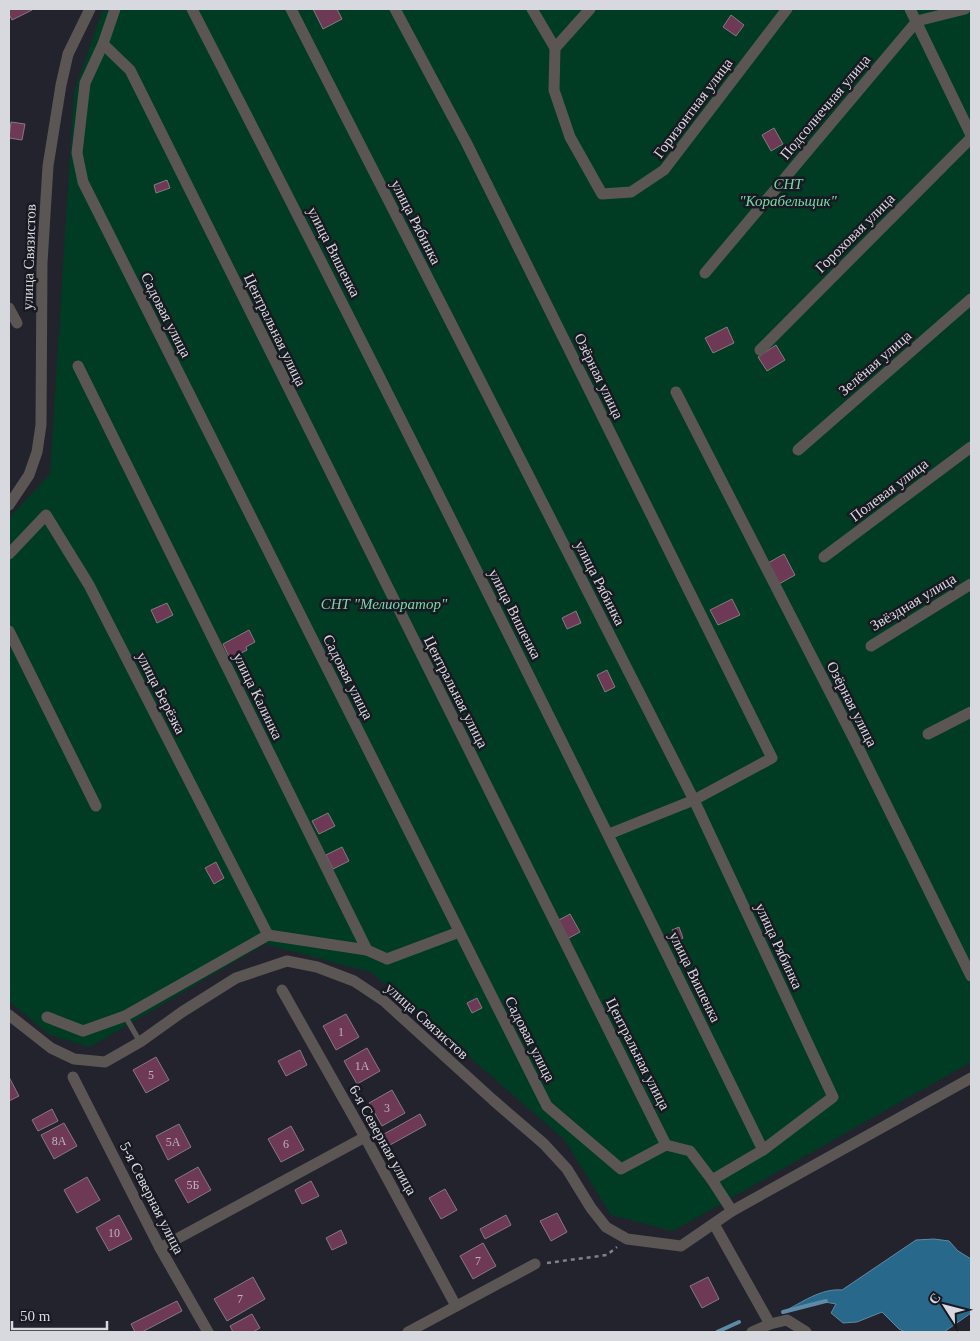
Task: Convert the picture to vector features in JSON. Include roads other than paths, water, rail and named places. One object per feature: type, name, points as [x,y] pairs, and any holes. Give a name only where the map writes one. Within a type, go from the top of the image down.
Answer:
[{"type":"street","name":"улица Связистов","points":[[9,505],[29,475],[37,452],[41,425],[42,263],[48,166],[59,94],[68,54],[90,9]]},
{"type":"street","name":"Садовая улица","points":[[115,9],[103,44],[85,83],[77,154],[83,182],[547,1106],[620,1169],[666,1145]]},
{"type":"street","name":"улица Вишенка","points":[[192,9],[312,242],[609,834],[763,1150]]},
{"type":"street","name":"улица Рябинка","points":[[291,9],[694,800],[833,1097],[763,1150]]},
{"type":"street","name":"Озёрная улица","points":[[395,9],[466,142],[772,758],[694,800]]},
{"type":"street","points":[[532,9],[555,48],[590,9]]},
{"type":"street","name":"Горизонтная улица","points":[[555,48],[554,90],[570,137],[602,194],[631,192],[664,170],[787,9]]},
{"type":"street","points":[[910,9],[971,137]]},
{"type":"street","points":[[917,21],[965,9]]},
{"type":"street","name":"Подсолнечная улица","points":[[706,273],[917,21]]},
{"type":"street","name":"Центральная улица","points":[[103,44],[130,70],[666,1145]]},
{"type":"street","name":"Гороховая улица","points":[[760,350],[971,137]]},
{"type":"street","name":"Зелёная улица","points":[[798,450],[971,299]]},
{"type":"street","points":[[9,308],[17,324]]},
{"type":"street","name":"улица Калинка","points":[[78,366],[367,950]]},
{"type":"street","name":"Озёрная улица","points":[[676,392],[857,745],[971,976]]},
{"type":"street","name":"Полевая улица","points":[[824,557],[971,447]]},
{"type":"street","name":"улица Берёзка","points":[[9,554],[46,515],[89,585],[268,935]]},
{"type":"street","name":"Звёздная улица","points":[[871,646],[971,584]]},
{"type":"street","points":[[9,631],[96,806]]},
{"type":"street","points":[[928,734],[971,712]]},
{"type":"street","points":[[609,834],[694,800]]},
{"type":"street","points":[[47,1016],[83,1031],[125,1016],[268,935],[367,950],[387,959],[459,932]]},
{"type":"street","name":"улица Связистов","points":[[9,1015],[51,1048],[74,1059],[105,1062],[140,1042],[182,1012],[236,978],[287,961],[316,967],[354,981],[384,1001],[544,1144],[567,1169],[591,1208],[606,1227],[627,1239],[681,1246],[714,1224]]},
{"type":"street","name":"6-я Северная улица","points":[[282,990],[365,1137],[456,1306]]},
{"type":"street","name":"5-я Северная улица","points":[[73,1077],[160,1248],[208,1332]]},
{"type":"street","points":[[770,1324],[714,1224],[732,1210],[971,1078]]},
{"type":"street","points":[[160,1248],[365,1137]]},
{"type":"street","points":[[666,1145],[690,1151],[732,1210]]},
{"type":"street","points":[[712,1180],[763,1150]]},
{"type":"street","points":[[408,1332],[535,1264]]},
{"type":"street","points":[[752,1332],[770,1324],[787,1320],[806,1332]]},
{"type":"lane","points":[[125,1016],[140,1042]]},
{"type":"water","points":[[934,1239],[949,1241],[958,1251],[971,1259],[971,1313],[944,1332],[905,1332],[899,1329],[882,1312],[857,1322],[843,1323],[831,1313],[836,1304],[822,1302],[783,1312],[826,1291],[842,1290],[916,1240]]},
{"type":"waterway","points":[[783,1312],[826,1301]]},
{"type":"waterway","points":[[717,1332],[739,1322]]},
{"type":"park label","name":"СНТ \"Корабельщик\"","points":[[788,192]]},
{"type":"park label","name":"СНТ \"Мелиоратор\"","points":[[384,604]]}]
